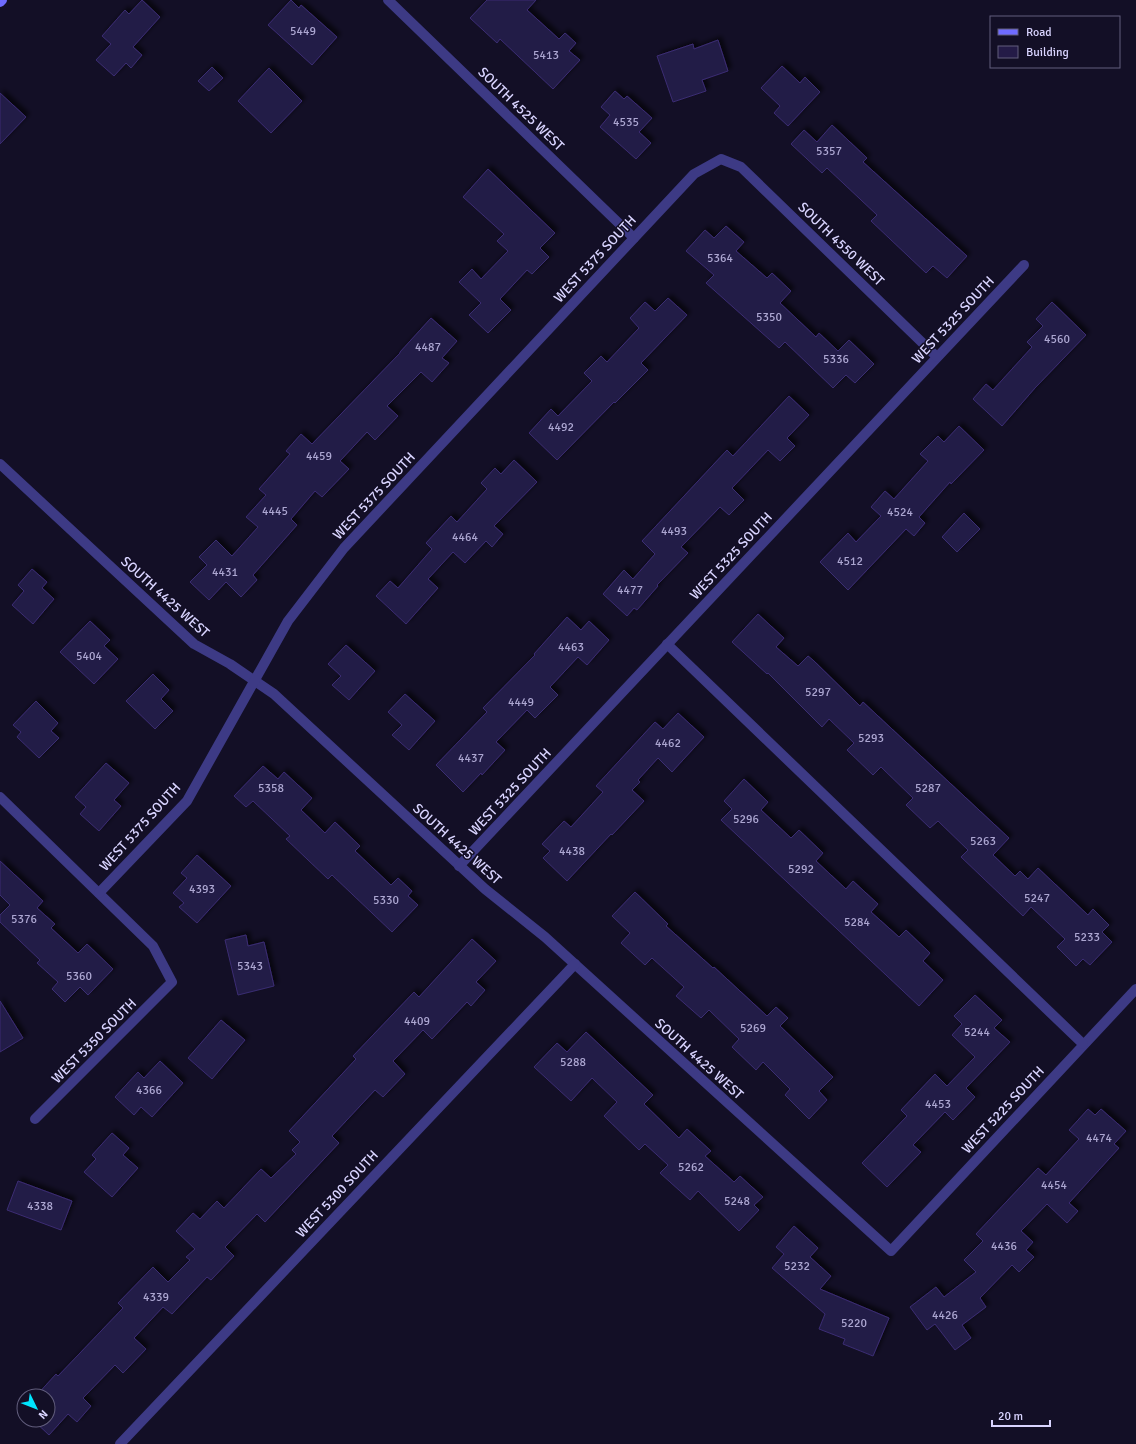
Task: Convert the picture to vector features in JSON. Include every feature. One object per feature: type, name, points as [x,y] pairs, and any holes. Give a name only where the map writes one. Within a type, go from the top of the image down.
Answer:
[{"type":"street","name":"SOUTH 4525 WEST","points":[[388,0],[634,238]]},
{"type":"street","name":"WEST 5375 SOUTH","points":[[99,893],[187,801],[288,621],[344,548],[694,174],[721,159]]},
{"type":"street","name":"SOUTH 4550 WEST","points":[[721,159],[741,167],[937,357]]},
{"type":"street","name":"WEST 5325 SOUTH","points":[[460,866],[1024,265]]},
{"type":"street","name":"SOUTH 4425 WEST","points":[[0,464],[194,644],[230,664],[274,694],[485,889],[545,937],[891,1251]]},
{"type":"street","points":[[668,644],[1083,1044]]},
{"type":"street","points":[[0,797],[99,893]]},
{"type":"street","name":"WEST 5350 SOUTH","points":[[35,1119],[172,982],[154,946],[99,893]]},
{"type":"street","name":"WEST 5300 SOUTH","points":[[120,1444],[575,964]]},
{"type":"street","name":"WEST 5225 SOUTH","points":[[891,1251],[1136,989]]},
{"type":"building","points":[[142,0],[160,17],[133,47],[142,55],[131,68],[126,63],[114,76],[96,60],[111,44],[102,36],[125,10],[129,14]]},
{"type":"building","points":[[291,0],[299,8],[301,5],[337,37],[312,65],[268,25]]},
{"type":"building","points":[[487,0],[536,0],[527,10],[559,39],[565,33],[576,43],[569,51],[580,60],[553,89],[500,39],[497,43],[470,18]]},
{"type":"building","points":[[718,40],[728,71],[702,80],[706,91],[673,102],[657,56],[693,44],[694,49]]},
{"type":"building","points":[[782,66],[800,83],[805,77],[820,92],[788,126],[774,113],[780,106],[761,88]]},
{"type":"building","points":[[212,67],[223,78],[209,91],[198,81]]},
{"type":"building","points":[[269,68],[302,101],[271,133],[238,101]]},
{"type":"building","points":[[615,91],[624,99],[627,96],[652,118],[639,132],[651,143],[636,159],[600,127],[610,115],[601,107]]},
{"type":"building","points":[[0,93],[26,117],[0,144]]},
{"type":"building","points":[[832,125],[867,158],[863,162],[967,256],[947,278],[933,266],[926,273],[871,221],[877,215],[827,168],[822,173],[791,144],[804,130],[817,142]]},
{"type":"building","points":[[488,169],[555,233],[540,248],[549,257],[532,274],[527,270],[500,299],[511,310],[488,333],[469,315],[481,303],[459,282],[472,269],[481,279],[508,251],[497,241],[504,234],[463,197]]},
{"type":"building","points":[[726,226],[744,242],[736,251],[767,278],[772,273],[791,291],[780,303],[816,337],[819,333],[838,351],[849,340],[874,364],[855,383],[846,375],[833,388],[785,342],[779,348],[706,283],[714,275],[686,251],[705,230],[714,238]]},
{"type":"building","points":[[668,298],[687,315],[641,363],[648,370],[557,460],[529,433],[551,409],[558,416],[592,381],[584,373],[601,356],[607,362],[639,328],[630,318],[645,302],[655,311]]},
{"type":"building","points":[[1052,302],[1086,335],[1035,388],[1002,426],[973,399],[986,384],[993,390],[1032,347],[1027,342],[1043,326],[1036,319]]},
{"type":"building","points":[[431,318],[457,341],[442,358],[449,363],[432,382],[421,372],[387,406],[398,416],[375,440],[367,432],[340,461],[349,469],[322,497],[315,491],[291,519],[297,525],[253,575],[257,580],[241,597],[226,582],[209,600],[190,582],[207,565],[199,557],[216,540],[232,556],[258,527],[246,517],[266,495],[259,489],[290,454],[286,451],[301,434],[312,444],[400,353]]},
{"type":"building","points":[[789,396],[809,415],[787,438],[795,446],[780,461],[768,450],[732,488],[744,500],[729,515],[720,507],[681,547],[688,553],[657,585],[658,586],[637,610],[634,608],[627,616],[603,594],[624,570],[633,579],[655,554],[642,541],[727,450],[733,456]]},
{"type":"building","points":[[959,426],[984,450],[951,484],[950,482],[919,517],[925,523],[914,536],[906,529],[848,590],[820,562],[848,533],[856,542],[881,516],[871,507],[885,491],[894,499],[928,461],[920,454],[938,436],[944,442]]},
{"type":"building","points":[[514,460],[537,482],[494,526],[503,534],[492,547],[486,541],[465,563],[453,552],[428,579],[438,588],[406,624],[376,596],[390,581],[398,588],[432,549],[426,543],[451,516],[457,522],[487,489],[481,483],[495,468],[501,474]]},
{"type":"building","points":[[964,513],[980,529],[957,552],[942,537]]},
{"type":"building","points":[[32,569],[47,582],[42,588],[54,599],[33,624],[12,605],[24,591],[18,585]]},
{"type":"building","points":[[758,614],[784,638],[776,647],[798,666],[808,656],[813,660],[860,706],[863,702],[1009,838],[993,855],[1015,876],[1020,871],[1028,879],[1038,868],[1088,915],[1093,909],[1109,925],[1102,932],[1112,942],[1090,965],[1083,959],[1076,966],[1057,947],[1065,939],[1031,907],[1023,916],[961,857],[968,850],[938,821],[930,828],[906,805],[913,798],[881,767],[873,775],[847,750],[854,743],[829,719],[822,727],[768,673],[767,674],[732,642]]},
{"type":"building","points":[[567,617],[581,630],[589,621],[609,640],[587,665],[578,657],[550,687],[558,695],[535,718],[527,710],[496,742],[505,750],[482,775],[481,773],[463,792],[436,765],[487,712],[483,708],[535,655],[534,654]]},
{"type":"building","points":[[90,621],[110,640],[104,646],[118,659],[94,684],[60,652]]},
{"type":"building","points":[[346,645],[375,671],[349,700],[332,685],[341,676],[328,664]]},
{"type":"building","points":[[153,674],[169,690],[161,699],[173,711],[155,729],[126,701]]},
{"type":"building","points":[[405,694],[435,721],[409,750],[392,735],[402,725],[388,712]]},
{"type":"building","points":[[36,701],[58,723],[51,731],[59,738],[39,758],[17,737],[21,732],[13,725]]},
{"type":"building","points":[[678,713],[704,737],[672,772],[658,758],[638,780],[640,782],[632,790],[644,801],[567,881],[543,858],[550,851],[542,844],[564,821],[571,827],[603,792],[596,786],[655,722],[663,729]]},
{"type":"building","points":[[106,763],[129,783],[114,800],[121,806],[99,831],[80,814],[86,807],[75,797]]},
{"type":"building","points":[[263,766],[278,779],[284,772],[312,798],[301,810],[325,833],[335,822],[360,846],[355,851],[391,885],[398,878],[412,891],[408,896],[418,905],[392,932],[332,875],[328,879],[286,839],[290,836],[253,801],[246,807],[234,796]]},
{"type":"building","points":[[744,779],[768,802],[761,810],[791,838],[799,830],[823,853],[816,861],[846,889],[853,881],[878,904],[871,912],[899,937],[906,930],[930,953],[923,961],[943,980],[919,1006],[721,820],[732,809],[724,801]]},
{"type":"building","points":[[197,855],[231,886],[197,923],[179,907],[184,903],[173,893],[187,878],[181,873]]},
{"type":"building","points":[[0,861],[43,901],[37,908],[55,924],[51,928],[78,953],[87,944],[113,969],[88,995],[80,987],[65,1002],[52,989],[58,982],[37,963],[40,960],[0,922],[0,915],[10,905],[0,895]]},
{"type":"building","points":[[635,892],[668,924],[666,926],[713,968],[714,967],[767,1016],[776,1007],[788,1018],[780,1026],[833,1077],[819,1091],[827,1100],[809,1119],[785,1095],[790,1089],[763,1062],[756,1070],[732,1047],[739,1039],[709,1010],[701,1018],[676,996],[684,987],[652,958],[645,965],[621,943],[630,933],[612,916]]},
{"type":"building","points":[[246,935],[248,946],[264,942],[274,986],[238,995],[225,940]]},
{"type":"building","points":[[472,939],[496,961],[476,982],[485,990],[471,1006],[467,1002],[432,1039],[423,1030],[393,1061],[405,1074],[383,1097],[375,1090],[332,1136],[339,1143],[265,1222],[257,1214],[225,1247],[234,1256],[211,1280],[207,1277],[172,1314],[163,1307],[134,1338],[146,1349],[123,1373],[115,1365],[83,1398],[91,1406],[77,1422],[68,1414],[56,1427],[56,1388],[43,1388],[56,1374],[58,1376],[123,1308],[118,1303],[153,1267],[168,1282],[190,1260],[186,1257],[195,1249],[176,1231],[193,1213],[200,1219],[217,1201],[224,1208],[261,1169],[271,1178],[296,1154],[292,1150],[300,1142],[289,1131],[356,1059],[353,1056],[414,992],[419,997]]},
{"type":"building","points":[[975,995],[1002,1020],[994,1028],[1010,1042],[966,1088],[975,1097],[953,1120],[945,1112],[913,1145],[921,1152],[887,1187],[862,1163],[907,1116],[901,1110],[935,1074],[947,1086],[975,1057],[952,1035],[962,1024],[954,1016]]},
{"type":"building","points":[[0,1001],[23,1038],[0,1052]]},
{"type":"building","points":[[221,1020],[245,1040],[212,1079],[188,1058]]},
{"type":"building","points":[[586,1032],[653,1095],[644,1104],[679,1138],[687,1129],[711,1151],[705,1156],[734,1182],[740,1176],[763,1197],[754,1205],[759,1210],[739,1231],[698,1191],[690,1200],[660,1173],[668,1165],[645,1144],[639,1150],[604,1116],[617,1102],[592,1078],[571,1101],[534,1067],[557,1043],[567,1052]]},
{"type":"building","points":[[160,1061],[183,1083],[152,1117],[141,1107],[134,1115],[115,1097],[138,1072],[144,1078]]},
{"type":"building","points":[[1088,1109],[1095,1115],[1101,1109],[1126,1131],[1114,1144],[1119,1148],[1069,1203],[1078,1211],[1067,1223],[1047,1204],[1021,1231],[1033,1242],[1026,1250],[1034,1257],[1019,1272],[1012,1265],[980,1298],[986,1307],[962,1325],[971,1338],[955,1350],[935,1324],[927,1330],[910,1307],[936,1287],[944,1297],[976,1272],[964,1260],[983,1241],[976,1234],[1038,1168],[1046,1175],[1079,1139],[1069,1130]]},
{"type":"building","points":[[112,1133],[129,1148],[123,1155],[138,1168],[112,1197],[84,1172],[96,1159],[92,1155]]},
{"type":"building","points":[[18,1181],[72,1201],[61,1230],[7,1210]]},
{"type":"building","points":[[794,1226],[818,1248],[810,1257],[831,1276],[820,1289],[889,1318],[873,1356],[843,1344],[845,1339],[819,1329],[825,1314],[772,1268],[784,1254],[776,1247]]},
{"type":"building","points":[[42,1428],[55,1428],[49,1435]]}]
